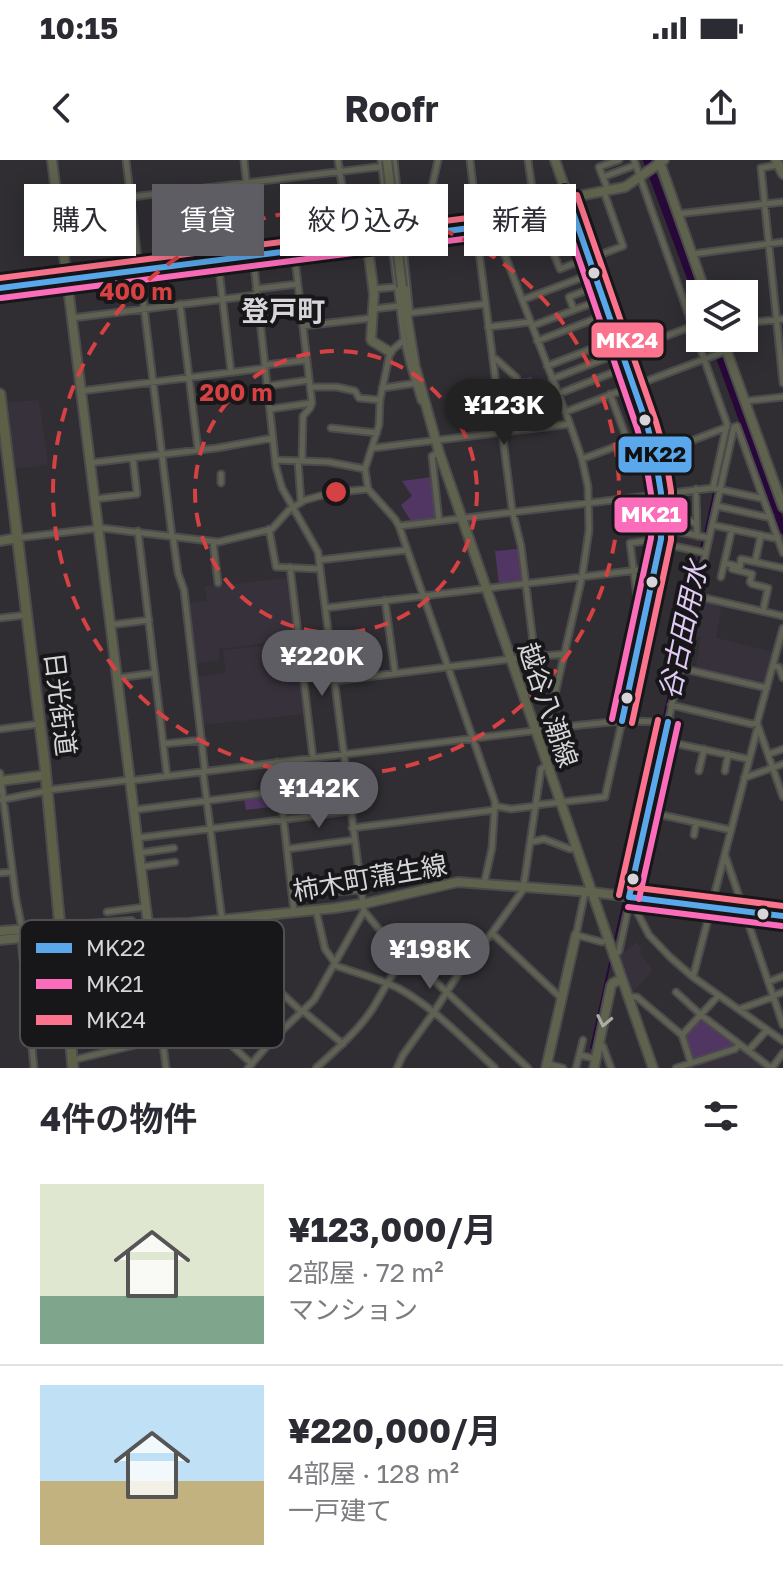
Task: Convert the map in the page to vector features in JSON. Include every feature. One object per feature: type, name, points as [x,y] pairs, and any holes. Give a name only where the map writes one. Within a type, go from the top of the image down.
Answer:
[{"type":"main road","name":"日光街道","points":[[0,394],[48,790],[60,920]]},
{"type":"street","points":[[52,160],[55,184]]},
{"type":"street","points":[[126,160],[129,184]]},
{"type":"street","points":[[244,160],[246,183]]},
{"type":"street","points":[[338,160],[342,184]]},
{"type":"street","points":[[435,184],[438,160]]},
{"type":"street","points":[[470,160],[473,184]]},
{"type":"street","points":[[528,160],[532,184]]},
{"type":"street","points":[[555,160],[563,184]]},
{"type":"street","points":[[580,235],[551,247],[560,269],[623,246],[599,167],[619,160]]},
{"type":"street","points":[[136,196],[340,172],[388,162]]},
{"type":"street","points":[[388,162],[392,184]]},
{"type":"street","points":[[388,162],[389,184]]},
{"type":"street","points":[[382,388],[417,383],[404,340],[399,306],[388,162]]},
{"type":"street","points":[[576,197],[625,187],[660,162],[701,280]]},
{"type":"street","points":[[783,174],[776,162],[761,168],[780,320],[783,383]]},
{"type":"street","points":[[603,177],[635,163],[686,306]]},
{"type":"street","points":[[677,214],[783,202]]},
{"type":"street","points":[[352,828],[494,808],[511,809],[605,797],[660,541],[661,493],[654,451],[576,223]]},
{"type":"street","points":[[136,242],[172,537],[184,590],[222,919]]},
{"type":"street","points":[[691,254],[783,242]]},
{"type":"street","points":[[64,256],[128,780],[145,907],[150,920]]},
{"type":"street","points":[[0,288],[246,256]]},
{"type":"street","points":[[253,256],[275,460],[282,488],[318,552],[363,907],[369,919],[528,1068]]},
{"type":"street","points":[[295,256],[312,403],[303,416],[301,502]]},
{"type":"street","points":[[367,256],[373,289],[372,341],[390,352]]},
{"type":"street","points":[[393,256],[399,287]]},
{"type":"street","points":[[404,256],[418,356],[415,366]]},
{"type":"street","points":[[480,256],[539,689],[522,694]]},
{"type":"street","points":[[505,256],[582,459],[589,503],[588,540],[582,577],[547,729]]},
{"type":"street","points":[[218,260],[231,372]]},
{"type":"street","points":[[522,300],[594,273]]},
{"type":"street","points":[[71,318],[223,299],[298,284]]},
{"type":"street","points":[[574,310],[569,297],[598,286]]},
{"type":"street","points":[[373,289],[399,287]]},
{"type":"street","name":"越谷八潮線","points":[[399,287],[417,383],[435,441],[576,848],[588,892],[653,1068]]},
{"type":"street","points":[[488,327],[531,324],[603,299]]},
{"type":"street","points":[[180,304],[198,450]]},
{"type":"street","points":[[410,313],[485,304]]},
{"type":"street","points":[[303,326],[373,314],[399,306]]},
{"type":"street","points":[[537,341],[608,314]]},
{"type":"street","points":[[758,322],[780,320]]},
{"type":"street","points":[[552,379],[686,329]]},
{"type":"street","points":[[547,366],[617,339]]},
{"type":"street","points":[[404,340],[390,352],[377,433],[365,469],[368,489],[399,526],[494,808],[492,848],[484,884]]},
{"type":"street","points":[[613,956],[619,951],[717,506],[717,488],[728,427],[702,352]]},
{"type":"street","points":[[565,412],[722,352]]},
{"type":"street","points":[[725,352],[783,507]]},
{"type":"street","points":[[493,359],[517,378]]},
{"type":"street","points":[[80,391],[307,360]]},
{"type":"street","points":[[558,394],[627,367]]},
{"type":"street","points":[[268,386],[309,384],[337,387],[355,391],[359,398],[380,400]]},
{"type":"street","points":[[610,394],[632,455],[728,427]]},
{"type":"street","points":[[745,401],[783,397]]},
{"type":"street","points":[[270,409],[312,403]]},
{"type":"street","points":[[373,448],[570,424]]},
{"type":"street","points":[[717,488],[734,427],[737,426],[783,553]]},
{"type":"street","points":[[331,428],[377,433]]},
{"type":"street","points":[[89,463],[273,438]]},
{"type":"street","points":[[582,459],[628,442]]},
{"type":"street","points":[[439,452],[432,456],[439,521]]},
{"type":"street","points":[[94,499],[137,494],[133,458]]},
{"type":"street","points":[[275,460],[329,462],[365,469]]},
{"type":"street","points":[[221,474],[221,483]]},
{"type":"street","points":[[772,475],[783,474]]},
{"type":"street","points":[[399,526],[696,489],[717,488],[763,497]]},
{"type":"street","points":[[0,541],[97,528],[213,542],[269,529],[301,502],[331,493],[368,489]]},
{"type":"street","points":[[696,489],[697,536]]},
{"type":"street","points":[[717,506],[770,516]]},
{"type":"street","points":[[661,507],[696,524]]},
{"type":"street","points":[[712,525],[778,537]]},
{"type":"street","points":[[661,528],[709,538]]},
{"type":"street","points":[[269,529],[276,567],[320,569]]},
{"type":"street","points":[[721,577],[732,529]]},
{"type":"street","points":[[138,531],[167,776]]},
{"type":"street","points":[[755,562],[761,535]]},
{"type":"street","points":[[648,604],[638,604],[630,543],[660,541],[706,553]]},
{"type":"street","points":[[213,542],[218,583]]},
{"type":"street","points":[[319,560],[407,550]]},
{"type":"street","points":[[724,563],[740,567],[741,559],[783,568]]},
{"type":"street","points":[[733,565],[732,569],[752,574],[752,584],[768,588],[763,611]]},
{"type":"street","points":[[290,567],[313,758]]},
{"type":"street","points":[[325,608],[655,568]]},
{"type":"street","points":[[696,596],[783,616]]},
{"type":"street","points":[[385,600],[395,673]]},
{"type":"street","points":[[0,618],[26,615]]},
{"type":"street","points":[[109,625],[149,620]]},
{"type":"street","points":[[693,977],[783,628]]},
{"type":"street","points":[[300,648],[330,645]]},
{"type":"street","points":[[335,681],[564,654]]},
{"type":"street","points":[[773,666],[779,667],[783,678]]},
{"type":"street","points":[[680,668],[767,688]]},
{"type":"street","points":[[116,678],[155,673]]},
{"type":"street","points":[[671,705],[758,726]]},
{"type":"street","points":[[2,800],[48,790],[547,729],[622,721],[668,722]]},
{"type":"street","points":[[0,729],[40,724]]},
{"type":"street","points":[[758,726],[783,797]]},
{"type":"street","points":[[163,744],[202,740]]},
{"type":"street","points":[[664,741],[748,759]]},
{"type":"street","points":[[699,771],[704,749]]},
{"type":"street","points":[[769,754],[783,749]]},
{"type":"street","points":[[725,771],[728,754]]},
{"type":"street","points":[[277,762],[294,912]]},
{"type":"street","points":[[743,778],[783,764]]},
{"type":"street","points":[[397,1068],[407,1048],[462,968],[520,896],[524,887],[541,769],[547,765]]},
{"type":"street","points":[[20,922],[0,778],[46,775]]},
{"type":"street","points":[[132,810],[347,783]]},
{"type":"street","points":[[136,838],[350,811]]},
{"type":"street","points":[[648,812],[731,830]]},
{"type":"street","points":[[694,835],[696,823]]},
{"type":"street","points":[[531,842],[546,839],[570,849],[576,848]]},
{"type":"street","points":[[287,849],[354,840]]},
{"type":"street","points":[[138,853],[174,848]]},
{"type":"street","points":[[724,853],[783,1025]]},
{"type":"street","points":[[140,867],[175,862]]},
{"type":"street","points":[[0,873],[12,872]]},
{"type":"street","name":"柿木町蒲生線","points":[[212,920],[363,907],[452,882],[588,892],[783,916]]},
{"type":"street","points":[[332,892],[360,890]]},
{"type":"street","points":[[563,1068],[546,1066],[588,892]]},
{"type":"street","points":[[630,898],[649,935],[693,977],[782,1039]]},
{"type":"street","points":[[107,912],[145,907]]},
{"type":"street","points":[[284,1029],[314,1000],[363,907]]},
{"type":"street","points":[[316,910],[325,949],[334,964],[401,989],[434,1012],[495,1068]]},
{"type":"street","points":[[0,931],[20,934]]},
{"type":"street","points":[[492,933],[562,997]]},
{"type":"street","points":[[0,940],[20,935]]},
{"type":"street","points":[[576,935],[602,942],[608,940]]},
{"type":"street","points":[[316,1068],[343,1044],[371,1011],[406,954]]},
{"type":"street","points":[[768,982],[783,976]]},
{"type":"street","points":[[580,1055],[595,1063],[611,986],[622,979]]},
{"type":"street","points":[[676,992],[701,1015],[772,1068],[783,1053]]},
{"type":"street","points":[[739,1009],[783,992]]},
{"type":"street","points":[[284,995],[343,1044]]},
{"type":"street","points":[[682,1035],[718,996]]},
{"type":"street","points":[[628,998],[637,997],[682,1035],[691,1063]]},
{"type":"street","points":[[748,1051],[767,1030]]},
{"type":"street","points":[[576,1068],[583,1040]]},
{"type":"street","points":[[599,1044],[603,1046],[611,1068]]},
{"type":"street","points":[[676,1068],[739,1045]]},
{"type":"street","points":[[32,1048],[34,1068]]},
{"type":"street","points":[[72,1064],[127,1048]]},
{"type":"street","points":[[163,1048],[166,1068]]},
{"type":"street","points":[[233,1048],[250,1066],[265,1048]]},
{"type":"shaded area","points":[[532,377],[533,391],[501,395],[499,381]]},
{"type":"shaded area","points":[[39,400],[48,465],[15,469],[8,402]]},
{"type":"shaded area","points":[[432,477],[435,518],[411,521],[401,505],[412,496],[402,481]]},
{"type":"shaded area","points":[[518,549],[522,581],[499,584],[495,551]]},
{"type":"shaded area","points":[[286,578],[295,640],[219,649],[219,660],[196,664],[187,603],[207,601],[204,587]]},
{"type":"shaded area","points":[[698,600],[722,605],[716,638],[774,652],[765,684],[762,686],[695,670],[701,637],[690,634]]},
{"type":"shaded area","points":[[294,643],[303,714],[204,725],[198,677],[226,673],[223,650]]},
{"type":"shaded area","points":[[277,794],[280,806],[246,810],[244,798]]},
{"type":"shaded area","points":[[636,942],[642,949],[639,953],[653,970],[633,992],[620,956]]},
{"type":"shaded area","points":[[700,1018],[734,1044],[733,1047],[693,1059],[685,1035]]},
{"type":"shaded area","points":[[739,1047],[767,1068],[682,1068]]},
{"type":"waterway","points":[[647,160],[692,280]]},
{"type":"waterway","points":[[718,352],[783,530]]},
{"type":"waterway","name":"谷古田用水","points":[[705,534],[714,492]]},
{"type":"waterway","name":"谷古田用水","points":[[625,893],[703,540]]},
{"type":"waterway","name":"谷古田用水","points":[[614,944],[624,900]]},
{"type":"waterway","name":"谷古田用水","points":[[591,1048],[611,958]]},
{"type":"transit line","name":"MK24","points":[[577,195],[656,422],[671,491],[671,540],[632,723]]},
{"type":"transit line","name":"MK24","points":[[0,278],[464,219]]},
{"type":"transit line","name":"MK22","points":[[576,221],[647,425],[661,493],[661,539],[622,721]]},
{"type":"transit line","name":"MK22","points":[[0,288],[464,229]]},
{"type":"transit line","name":"MK21","points":[[1,298],[464,239]]},
{"type":"transit line","name":"MK21","points":[[576,250],[637,428],[651,494],[651,538],[612,719]]},
{"type":"transit line","name":"MK24","points":[[619,895],[658,720]]},
{"type":"transit line","name":"MK22","points":[[629,897],[668,722]]},
{"type":"transit line","name":"MK21","points":[[639,899],[678,724]]},
{"type":"transit line","name":"MK24","points":[[630,887],[783,906]]},
{"type":"transit line","name":"MK22","points":[[629,897],[783,916]]},
{"type":"transit line","name":"MK21","points":[[628,907],[782,926]]},
{"type":"district","name":"登戸町","points":[[283,311]]}]
